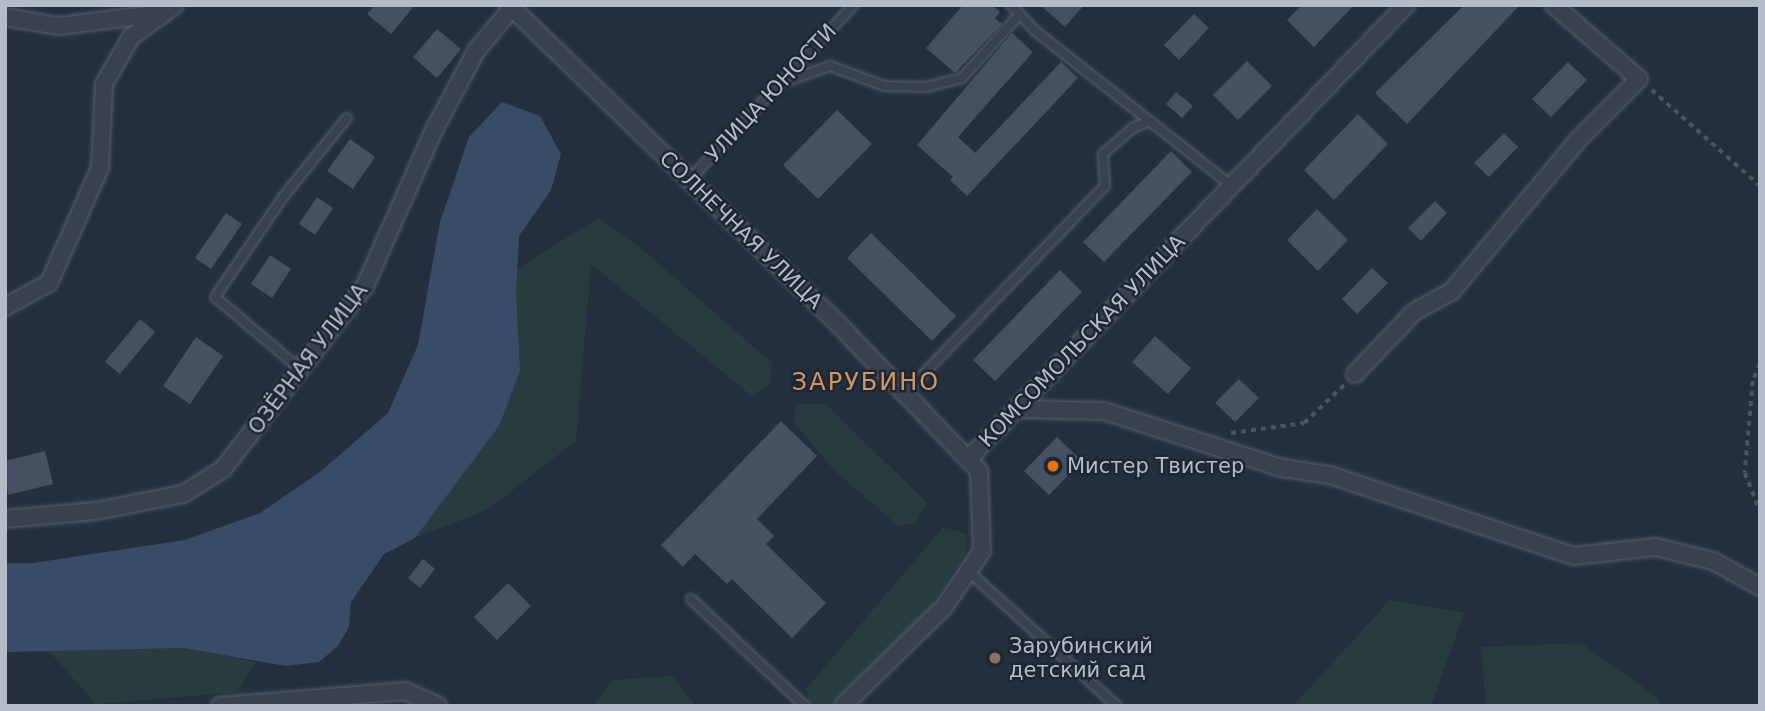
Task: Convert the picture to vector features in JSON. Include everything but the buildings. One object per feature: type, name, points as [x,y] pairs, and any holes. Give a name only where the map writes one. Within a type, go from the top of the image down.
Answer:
[{"type":"street","name":"КОМСОМОЛЬСКАЯ УЛИЦА","points":[[843,706],[944,607],[982,551],[979,471],[970,457],[1406,5]]},
{"type":"street","points":[[1355,374],[1414,312],[1452,290],[1579,139],[1639,79],[1554,5]]},
{"type":"street","name":"СОЛНЕЧНАЯ УЛИЦА","points":[[511,7],[970,457]]},
{"type":"street","name":"ОЗЁРНАЯ УЛИЦА","points":[[5,519],[96,511],[183,494],[223,469],[303,371],[365,286],[434,130],[470,62],[511,7]]},
{"type":"street","points":[[5,17],[59,26],[170,9]]},
{"type":"street","points":[[5,307],[49,283],[100,168],[104,84],[131,37],[170,9]]},
{"type":"street","points":[[1016,410],[1104,411],[1282,468],[1330,475],[1457,521],[1574,556],[1656,547],[1713,561],[1760,587]]},
{"type":"street","points":[[220,706],[405,691],[438,706]]},
{"type":"lane","name":"УЛИЦА ЮНОСТИ","points":[[689,180],[854,5]]},
{"type":"lane","points":[[1011,5],[1149,121],[1232,186]]},
{"type":"lane","points":[[779,84],[830,66],[884,86],[926,86],[962,78],[1020,14]]},
{"type":"lane","points":[[303,371],[215,296],[283,197],[347,118]]},
{"type":"lane","points":[[906,393],[1105,186],[1103,154],[1133,128],[1149,121]]},
{"type":"lane","points":[[968,572],[1117,706]]},
{"type":"lane","points":[[691,599],[805,706]]},
{"type":"path","points":[[1639,79],[1760,186]]},
{"type":"path","points":[[1760,364],[1753,381],[1745,473],[1760,511]]},
{"type":"path","points":[[1217,434],[1304,423],[1355,374]]},
{"type":"green space","points":[[598,218],[642,249],[772,363],[771,384],[752,396],[591,264],[576,441],[487,510],[415,538],[499,426],[517,269]]},
{"type":"green space","points":[[796,404],[826,404],[927,503],[916,523],[898,526],[834,470],[794,423]]},
{"type":"green space","points":[[943,527],[967,534],[966,553],[927,612],[830,705],[810,704],[806,689]]},
{"type":"green space","points":[[1390,600],[1464,613],[1431,706],[1293,706]]},
{"type":"green space","points":[[1581,643],[1658,698],[1660,706],[1486,706],[1481,647]]},
{"type":"green space","points":[[183,648],[256,662],[237,692],[96,704],[47,649]]},
{"type":"green space","points":[[672,676],[696,706],[593,706],[613,680]]},
{"type":"water","points":[[502,102],[540,116],[561,154],[551,190],[519,236],[516,291],[520,371],[499,426],[415,538],[384,554],[351,602],[349,627],[338,646],[319,662],[286,666],[183,648],[5,652],[5,563],[33,563],[185,540],[260,513],[320,472],[388,413],[418,345],[440,222],[469,137]]},
{"type":"place","name":"Мистер Твистер","points":[[1053,466]]},
{"type":"place","name":"Зарубинский детский сад","points":[[995,658]]},
{"type":"district","name":"ЗАРУБИНО","points":[[866,383]]}]
